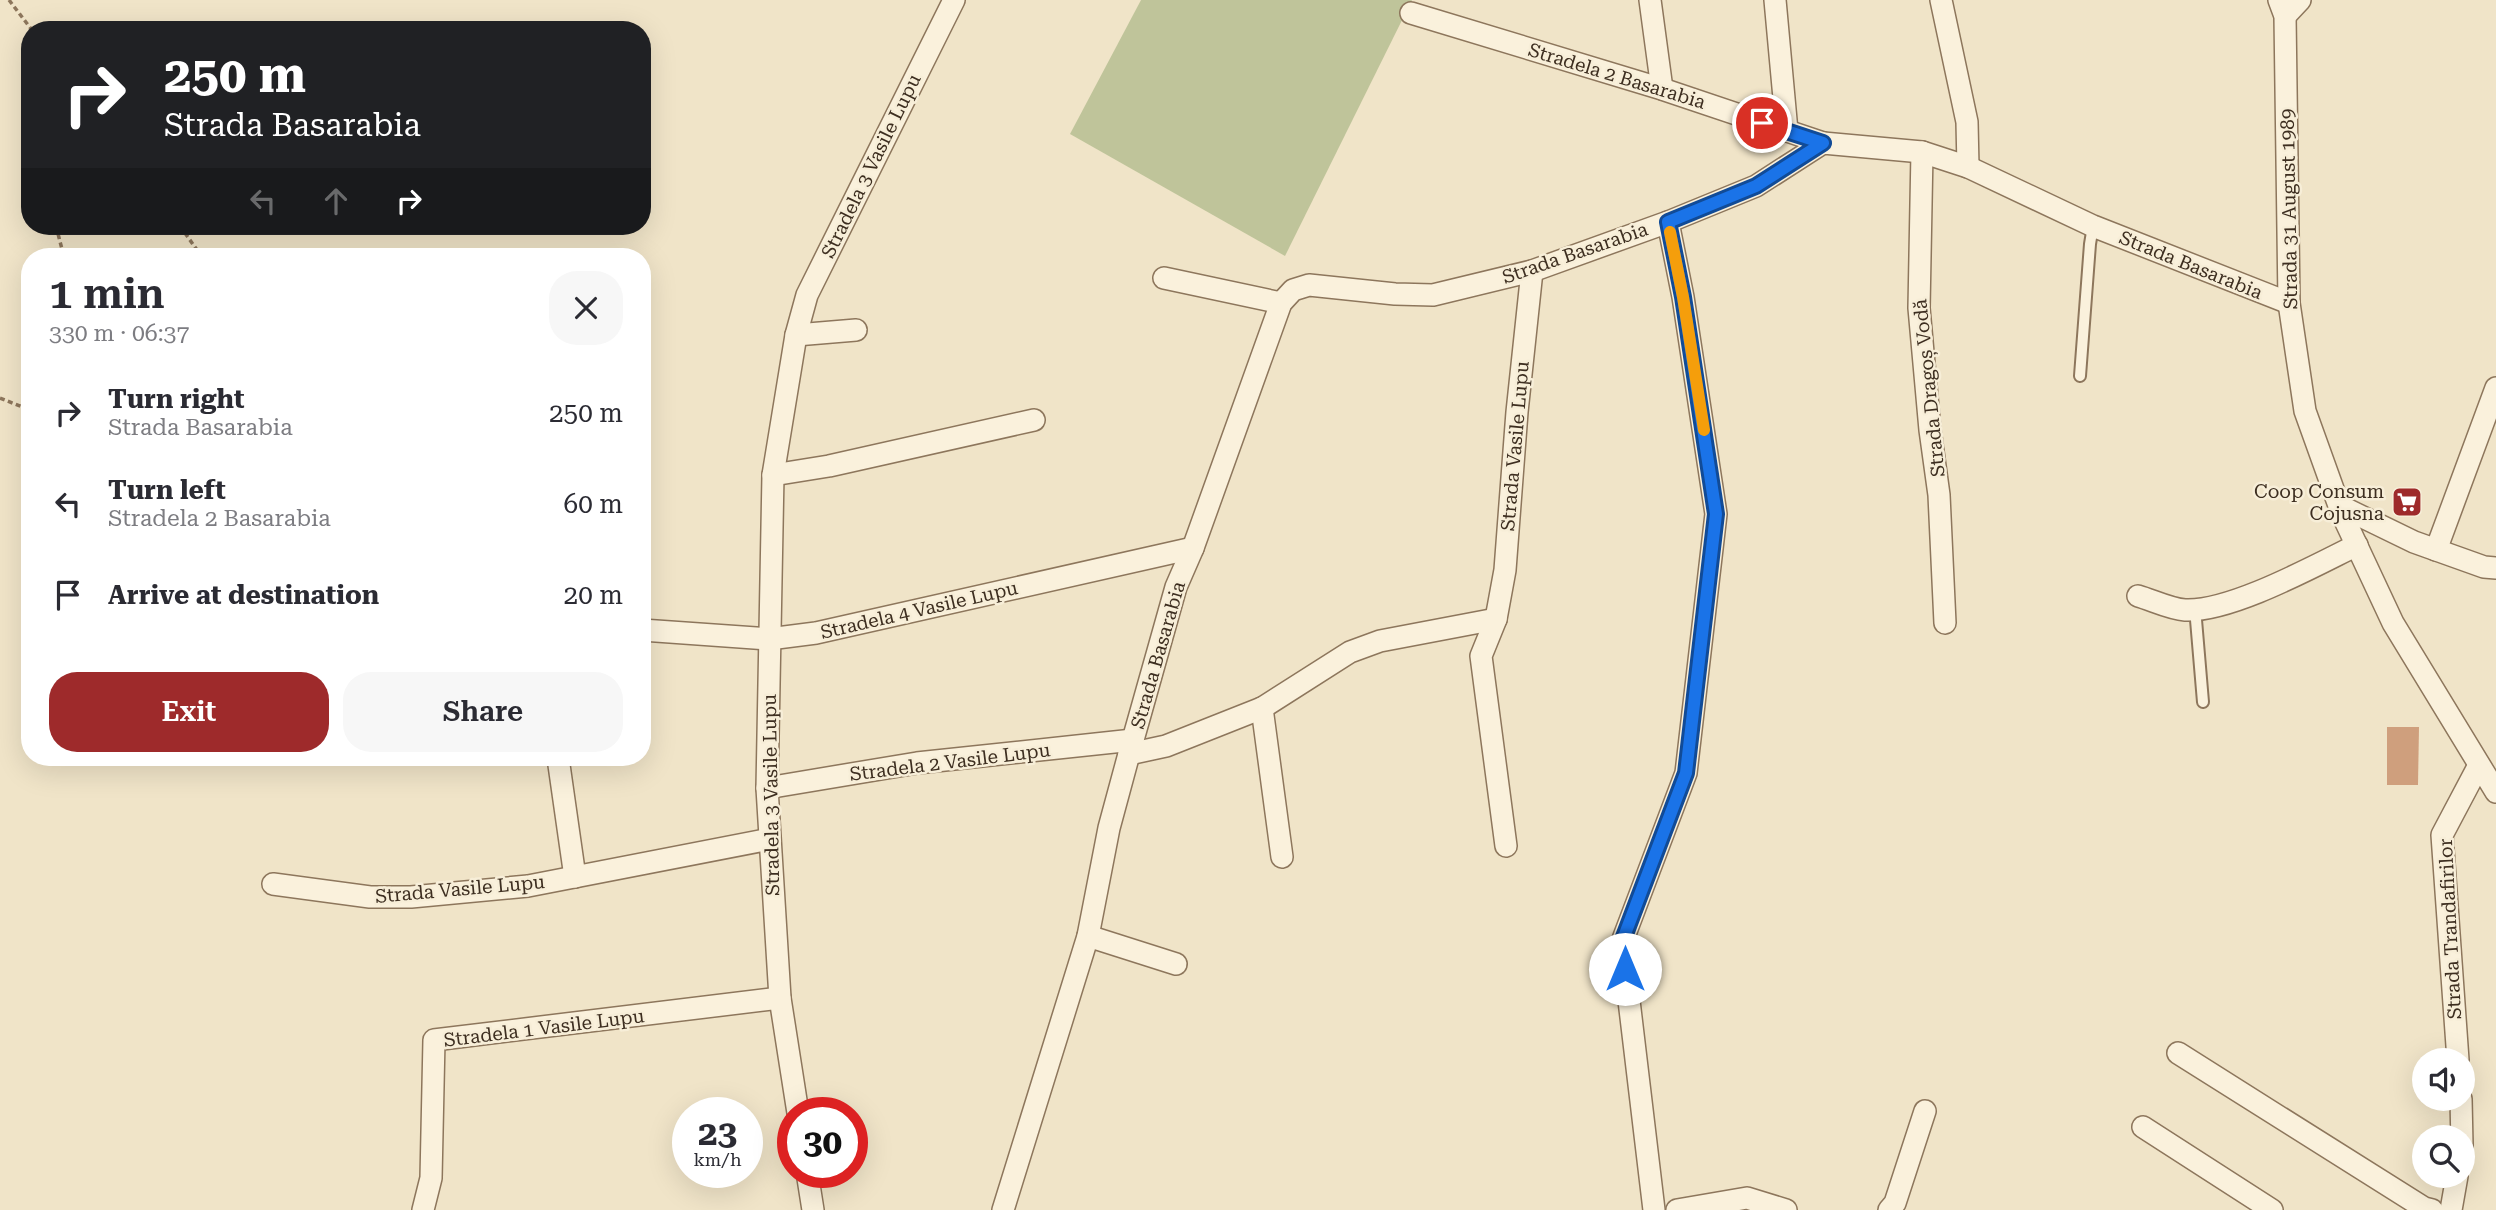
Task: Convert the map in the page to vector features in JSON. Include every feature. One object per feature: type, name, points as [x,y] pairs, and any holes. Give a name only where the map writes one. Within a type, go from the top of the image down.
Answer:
[{"type":"street","name":"Stradela 3 Vasile Lupu","points":[[795,1097],[780,998],[767,788],[773,475],[796,335],[807,295],[954,0]]},
{"type":"street","points":[[1650,0],[1662,89]]},
{"type":"street","points":[[1775,0],[1787,131]]},
{"type":"street","points":[[1941,0],[1967,122],[1968,167]]},
{"type":"street","points":[[2282,8],[2300,0]]},
{"type":"street","name":"Strada 31 August 1989","points":[[2282,8],[2289,303],[2305,411],[2340,506],[2393,622],[2496,792]]},
{"type":"street","name":"Stradela 2 Basarabia","points":[[1411,13],[1662,89],[1823,143]]},
{"type":"street","name":"Strada Basarabia","points":[[1003,1210],[1088,936],[1108,828],[1176,587],[1193,548],[1281,303],[1293,290],[1309,285],[1433,295],[1532,271],[1668,222],[1756,186],[1823,143],[1922,152],[1968,167],[2093,226],[2289,303]]},
{"type":"street","name":"Strada Dragoș Vodă","points":[[1922,152],[1919,308],[1930,430],[1940,495],[1945,624]]},
{"type":"street","points":[[1654,1210],[1622,942],[1686,773],[1716,514],[1683,297],[1668,222]]},
{"type":"street","name":"Strada Vasile Lupu","points":[[1506,846],[1481,656],[1496,619],[1505,570],[1532,271]]},
{"type":"street","points":[[1164,278],[1281,303]]},
{"type":"street","points":[[796,335],[856,330]]},
{"type":"street","points":[[2436,550],[2496,387]]},
{"type":"street","points":[[773,475],[829,466],[1034,420]]},
{"type":"street","points":[[2340,506],[2414,542],[2484,568],[2496,568]]},
{"type":"street","points":[[2138,596],[2183,610],[2214,606],[2256,593],[2357,545]]},
{"type":"street","name":"Stradela 4 Vasile Lupu","points":[[651,631],[769,639],[816,633],[1193,548]]},
{"type":"street","points":[[1131,747],[1166,746],[1262,708],[1350,652],[1380,641],[1496,619]]},
{"type":"street","points":[[1262,708],[1282,857]]},
{"type":"street","name":"Stradela 2 Vasile Lupu","points":[[767,788],[918,763],[1131,747]]},
{"type":"street","name":"Strada Trandafirilor","points":[[2457,1048],[2442,835],[2479,765]]},
{"type":"street","points":[[559,766],[575,877]]},
{"type":"street","name":"Strada Vasile Lupu","points":[[273,884],[370,897],[528,887],[770,839]]},
{"type":"street","points":[[1088,936],[1176,964]]},
{"type":"street","name":"Stradela 1 Vasile Lupu","points":[[423,1210],[431,1178],[434,1040],[780,998]]},
{"type":"street","points":[[2178,1053],[2424,1208],[2432,1210]]},
{"type":"street","points":[[1889,1210],[1895,1203],[1925,1111]]},
{"type":"street","points":[[2143,1128],[2272,1210]]},
{"type":"street","points":[[810,1188],[813,1210]]},
{"type":"street","points":[[2451,1210],[2455,1188]]},
{"type":"street","points":[[1677,1210],[1747,1198],[1786,1210]]},
{"type":"lane","name":"Strada Basarabia","points":[[2080,376],[2093,226]]},
{"type":"lane","points":[[2195,608],[2203,702]]},
{"type":"path","points":[[9,0],[25,21]]},
{"type":"path","points":[[0,398],[21,406]]},
{"type":"green space","points":[[1141,0],[1412,0],[1285,256],[1070,134]]},
{"type":"building","points":[[2387,727],[2419,727],[2418,785],[2387,785]]},
{"type":"slow traffic","points":[[1670,232],[1704,430]]},
{"type":"place","name":"Coop Consum Cojusna","points":[[2407,502]]},
{"type":"route","points":[[1625,969],[1622,942],[1686,773],[1716,514],[1683,297],[1668,222],[1756,186],[1823,143],[1762,123]]}]
